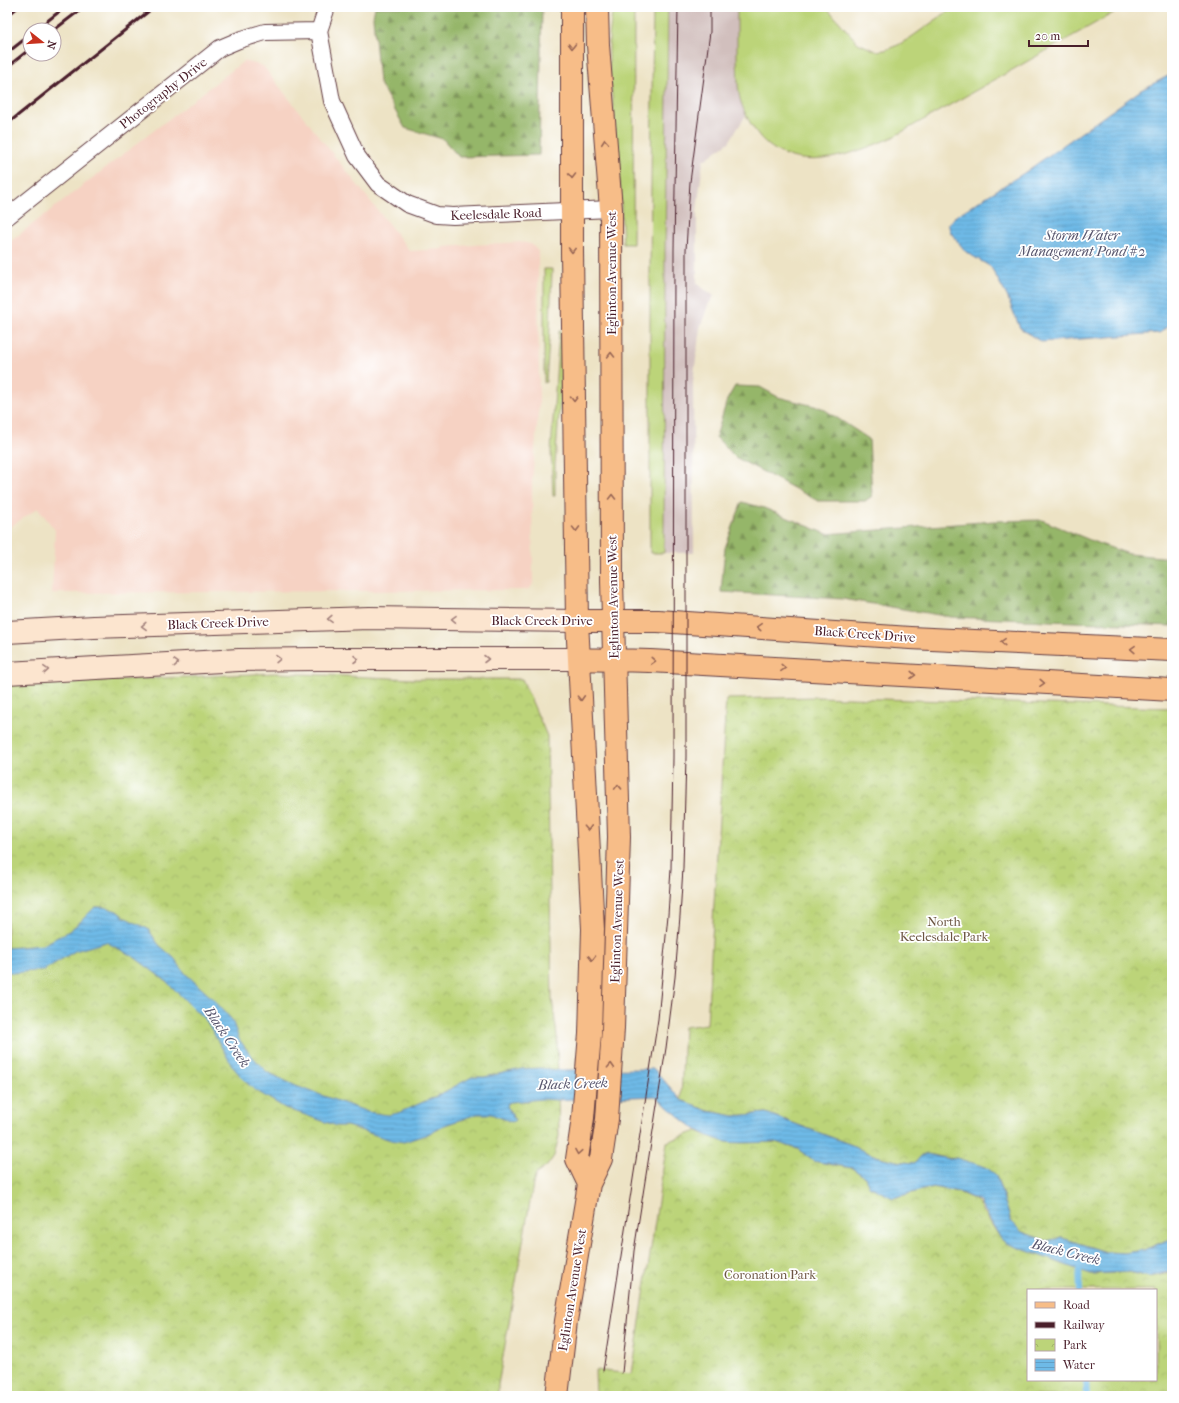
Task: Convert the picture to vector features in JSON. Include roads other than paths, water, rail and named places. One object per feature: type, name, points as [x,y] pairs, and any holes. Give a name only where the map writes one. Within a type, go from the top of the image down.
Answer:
[{"type":"main road","name":"Eglinton Avenue West","points":[[572,7],[572,210],[577,621],[593,929],[590,1034],[583,1118],[577,1159],[589,1184]]},
{"type":"main road","name":"Eglinton Avenue West","points":[[557,1396],[566,1321],[589,1184],[601,1159],[607,1118],[613,1028],[619,837],[613,620],[611,208],[597,7]]},
{"type":"main road","name":"Black Creek Drive","points":[[7,632],[94,627],[369,618],[577,621],[613,620],[658,621],[910,638],[1172,650]]},
{"type":"main road","points":[[7,673],[96,667],[263,660],[580,659],[658,661],[1172,690]]},
{"type":"street","points":[[319,31],[327,7]]},
{"type":"street","name":"Keelesdale Road","points":[[319,31],[332,101],[357,156],[378,184],[407,204],[437,215],[453,216],[611,208]]},
{"type":"street","name":"Photography Drive","points":[[7,217],[220,48],[265,32],[319,31]]},
{"type":"water","name":"Storm Water Management Pond #2","points":[[1172,74],[1172,322],[1160,333],[1041,342],[1020,328],[1007,296],[991,267],[966,252],[951,233],[948,224],[957,215],[1024,173],[1141,90]]},
{"type":"water","name":"Black Creek","points":[[95,907],[104,907],[117,911],[124,917],[148,929],[159,945],[174,958],[185,973],[214,1000],[232,1020],[239,1039],[249,1053],[267,1072],[296,1086],[368,1112],[388,1115],[398,1113],[435,1097],[472,1077],[484,1077],[522,1069],[654,1069],[681,1100],[708,1111],[734,1116],[766,1113],[852,1145],[874,1155],[891,1160],[915,1163],[921,1156],[927,1154],[949,1159],[956,1158],[986,1167],[996,1175],[1011,1221],[1022,1232],[1046,1241],[1062,1238],[1106,1252],[1125,1253],[1144,1250],[1172,1239],[1172,1271],[1149,1277],[1130,1272],[1091,1274],[1079,1270],[1006,1243],[1001,1239],[979,1201],[959,1192],[933,1187],[893,1198],[869,1186],[865,1177],[852,1168],[813,1161],[798,1149],[776,1142],[732,1143],[706,1135],[688,1124],[655,1096],[556,1100],[542,1099],[511,1102],[508,1103],[507,1106],[515,1120],[512,1122],[491,1114],[477,1114],[442,1126],[428,1134],[404,1142],[391,1140],[347,1126],[337,1126],[285,1108],[255,1090],[233,1067],[207,1022],[166,981],[134,957],[106,942],[75,951],[44,970],[13,973],[7,971],[7,948],[43,945],[69,931]]},
{"type":"waterway","name":"Black Creek","points":[[1079,1270],[1080,1289]]},
{"type":"waterway","points":[[1086,1381],[1087,1396]]},
{"type":"tram line","points":[[603,1371],[658,1019],[671,869],[673,758],[674,249],[678,7]]},
{"type":"tram line","points":[[622,1373],[634,1251],[666,1048],[675,977],[680,916],[686,757],[686,250],[690,182],[710,32],[710,7]]},
{"type":"railway","points":[[7,16],[18,7]]},
{"type":"railway","points":[[46,22],[65,7]]},
{"type":"railway","points":[[62,24],[84,7]]},
{"type":"railway","points":[[7,124],[154,7]]},
{"type":"railway","points":[[7,53],[22,41]]},
{"type":"railway","points":[[7,67],[22,55]]},
{"type":"park label","name":"North Keelesdale Park","points":[[944,928]]},
{"type":"park label","name":"Coronation Park","points":[[770,1274]]}]
